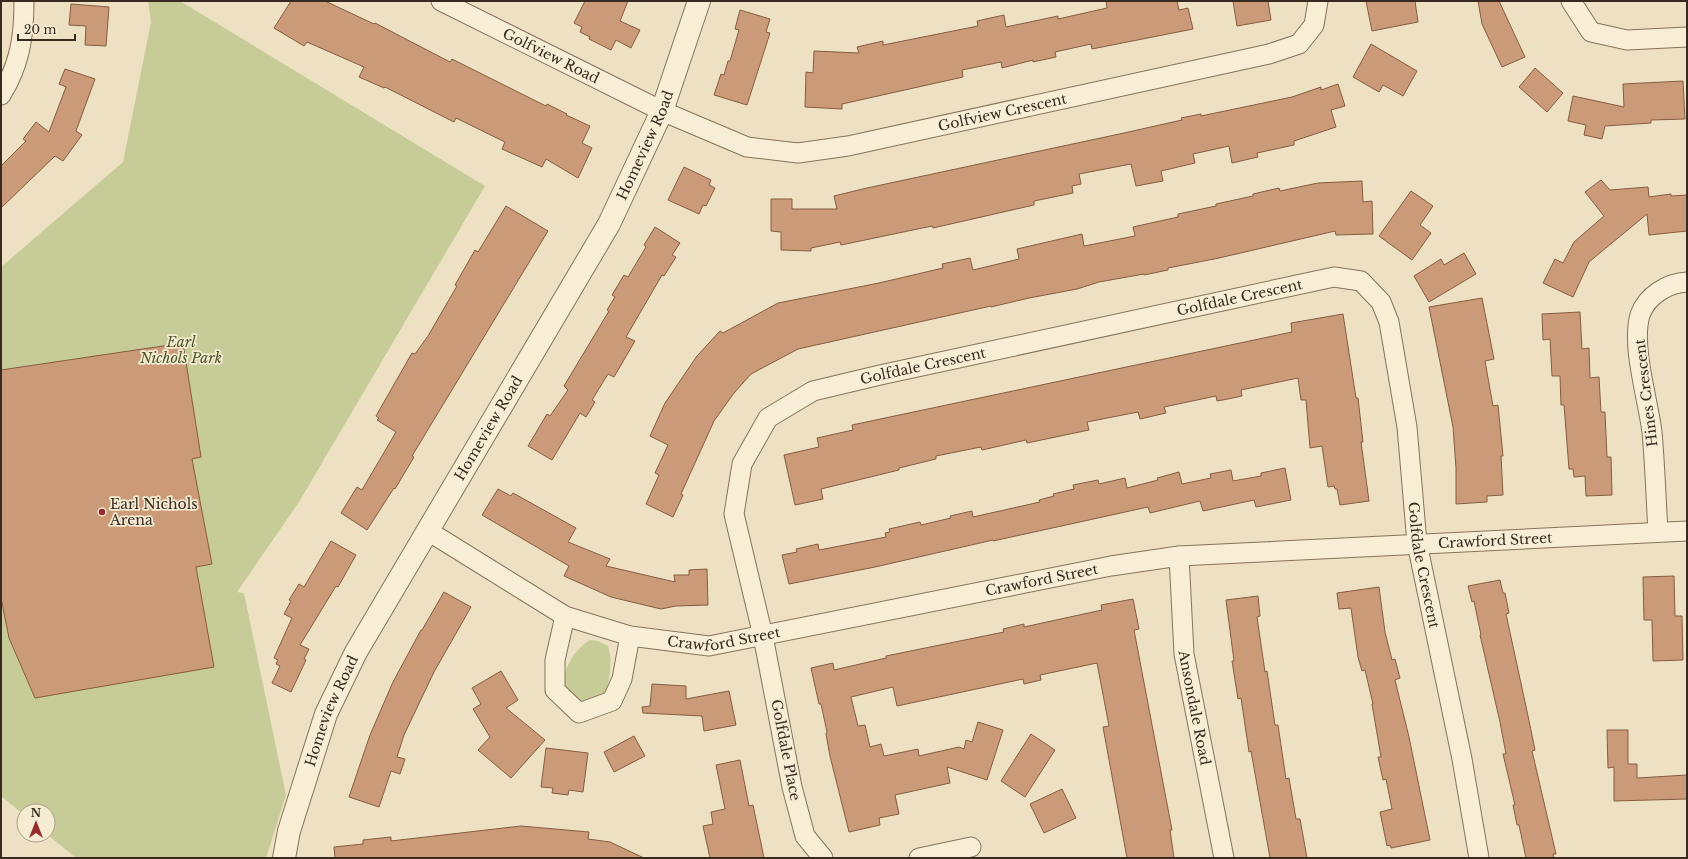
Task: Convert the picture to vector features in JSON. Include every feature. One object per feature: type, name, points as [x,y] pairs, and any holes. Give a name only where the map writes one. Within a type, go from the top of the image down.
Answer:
[{"type":"street","points":[[1,95],[12,76],[24,31],[24,1]]},
{"type":"street","name":"Golfview Road","points":[[441,1],[662,111]]},
{"type":"street","name":"Homeview Road","points":[[284,858],[289,831],[326,714],[356,652],[608,224],[662,111],[699,1]]},
{"type":"street","name":"Golfview Crescent","points":[[662,111],[747,147],[798,153],[848,146],[1276,51],[1299,44],[1314,25],[1318,1]]},
{"type":"street","points":[[1571,1],[1591,32],[1627,40],[1687,37]]},
{"type":"street","name":"Golfdale Crescent","points":[[764,636],[734,514],[742,464],[768,418],[813,391],[895,371],[1334,277],[1361,281],[1381,302],[1389,322],[1407,427],[1417,543],[1462,759],[1479,858]]},
{"type":"street","name":"Hines Crescent","points":[[1658,532],[1652,432],[1638,343],[1640,314],[1654,293],[1677,282],[1687,282]]},
{"type":"street","name":"Crawford Street","points":[[428,531],[565,616],[630,636],[709,646],[1111,566],[1179,556],[1687,530]]},
{"type":"street","name":"Ansondale Road","points":[[1179,556],[1184,654],[1224,858]]},
{"type":"street","points":[[565,616],[555,660],[555,690],[578,712],[612,701],[622,679],[630,636]]},
{"type":"street","name":"Golfdale Place","points":[[764,636],[792,787],[805,836],[823,858]]},
{"type":"street","points":[[919,858],[971,847]]},
{"type":"green space","name":"Earl Nichols Park","points":[[148,1],[180,1],[485,186],[299,502],[237,592],[244,593],[286,795],[266,858],[76,858],[56,842],[56,803],[16,803],[16,808],[1,796],[1,267],[123,162],[151,22]]},
{"type":"green space","points":[[590,640],[598,641],[608,646],[611,661],[609,679],[606,690],[603,694],[588,701],[580,701],[564,686],[564,679],[565,673],[574,654]]},
{"type":"building","points":[[291,1],[325,1],[374,24],[375,23],[450,62],[452,59],[546,106],[547,104],[590,126],[582,143],[592,148],[578,178],[546,159],[542,167],[502,149],[505,142],[456,118],[454,122],[385,87],[384,88],[359,77],[364,67],[307,42],[304,46],[274,28]]},
{"type":"building","points":[[585,1],[628,1],[620,21],[640,30],[631,48],[616,40],[611,50],[589,39],[590,37],[580,32],[582,27],[574,23]]},
{"type":"building","points":[[1106,1],[1177,1],[1179,10],[1188,8],[1193,29],[1092,49],[1091,44],[1055,52],[1056,57],[1033,62],[1033,60],[1002,68],[1001,62],[962,70],[963,77],[842,104],[842,109],[805,107],[806,72],[813,73],[814,51],[859,53],[857,47],[883,41],[883,45],[978,26],[977,21],[1004,15],[1006,27],[1058,16],[1058,19],[1107,8]]},
{"type":"building","points":[[1233,1],[1268,1],[1271,20],[1237,26]]},
{"type":"building","points":[[1366,1],[1415,1],[1418,22],[1372,31]]},
{"type":"building","points":[[1478,1],[1499,1],[1525,57],[1502,67],[1482,24]]},
{"type":"building","points":[[71,4],[109,7],[106,46],[85,45],[86,26],[69,25]]},
{"type":"building","points":[[740,10],[770,19],[766,32],[770,33],[747,105],[714,95],[721,74],[724,75],[728,61],[730,61],[739,30],[735,29]]},
{"type":"building","points":[[1371,44],[1417,71],[1403,96],[1383,85],[1379,92],[1353,77]]},
{"type":"building","points":[[1535,68],[1563,93],[1547,112],[1519,87]]},
{"type":"building","points":[[65,69],[95,79],[76,131],[82,135],[63,161],[55,156],[1,208],[1,166],[26,141],[23,139],[36,122],[49,132],[66,87],[59,84]]},
{"type":"building","points":[[1683,81],[1685,119],[1651,120],[1651,123],[1605,126],[1602,139],[1584,135],[1586,125],[1568,121],[1573,96],[1624,107],[1623,84]]},
{"type":"building","points":[[1338,84],[1345,106],[1331,110],[1336,127],[1294,141],[1294,145],[1257,153],[1258,157],[1232,163],[1229,146],[1193,154],[1195,163],[1161,171],[1163,181],[1136,186],[1131,164],[1079,174],[1081,184],[1072,186],[1073,193],[1034,201],[1034,205],[933,228],[932,226],[841,245],[840,242],[811,248],[811,251],[781,250],[781,232],[771,231],[771,199],[792,199],[792,209],[837,209],[834,196],[1182,120],[1181,118],[1201,114],[1201,116],[1292,97],[1321,87],[1321,90]]},
{"type":"building","points":[[684,167],[711,180],[709,185],[715,188],[706,206],[703,205],[699,214],[668,200]]},
{"type":"building","points":[[1601,180],[1610,190],[1648,187],[1649,197],[1671,194],[1671,196],[1687,195],[1687,231],[1649,235],[1647,214],[1589,262],[1573,297],[1543,283],[1555,259],[1563,263],[1574,242],[1604,216],[1585,192]]},
{"type":"building","points":[[1362,181],[1363,202],[1372,201],[1373,234],[1336,235],[1335,231],[1219,258],[1168,268],[1168,270],[1099,282],[1077,289],[991,306],[798,349],[751,374],[734,393],[714,421],[681,494],[683,495],[673,517],[646,504],[659,475],[655,473],[668,445],[650,436],[665,403],[697,356],[720,331],[723,333],[778,303],[879,283],[943,268],[942,264],[970,258],[973,270],[1019,259],[1017,249],[1082,234],[1084,246],[1135,236],[1133,227],[1178,217],[1178,214],[1216,206],[1216,204],[1253,196],[1253,194],[1279,188],[1280,191],[1318,183]]},
{"type":"building","points":[[1411,191],[1433,206],[1420,225],[1431,233],[1412,260],[1379,236]]},
{"type":"building","points":[[506,206],[548,231],[412,456],[414,457],[395,489],[394,488],[367,530],[341,513],[357,487],[362,490],[396,432],[377,420],[379,418],[376,416],[412,353],[415,354],[428,336],[457,286],[455,285],[475,250],[478,252]]},
{"type":"building","points":[[655,227],[680,243],[672,255],[676,257],[664,276],[662,275],[626,337],[635,341],[614,377],[608,374],[592,400],[595,402],[586,417],[580,413],[552,460],[528,446],[547,414],[550,416],[568,390],[564,386],[609,311],[607,310],[615,297],[612,295],[624,275],[628,277],[646,247],[644,245]]},
{"type":"building","points":[[1464,253],[1476,274],[1429,302],[1414,276],[1441,259],[1444,265]]},
{"type":"building","points":[[1482,298],[1494,359],[1485,361],[1493,406],[1498,405],[1503,456],[1501,456],[1503,495],[1487,496],[1487,502],[1456,504],[1456,468],[1453,427],[1429,307]]},
{"type":"building","points":[[1580,312],[1582,349],[1589,348],[1590,378],[1599,377],[1601,412],[1605,412],[1607,457],[1611,457],[1612,495],[1586,496],[1585,476],[1574,477],[1573,469],[1569,469],[1564,405],[1561,405],[1560,376],[1552,376],[1550,339],[1543,340],[1542,314]]},
{"type":"building","points":[[1343,314],[1356,398],[1358,398],[1363,442],[1361,442],[1369,501],[1340,505],[1337,489],[1335,489],[1334,486],[1328,487],[1322,446],[1310,448],[1306,400],[1301,400],[1298,378],[1241,390],[1242,396],[1217,401],[1216,396],[1164,407],[1166,413],[1140,419],[1138,412],[1087,422],[1089,430],[1027,443],[1026,440],[982,450],[981,447],[936,456],[936,459],[899,468],[899,470],[821,489],[823,499],[795,505],[784,455],[819,447],[817,438],[853,430],[852,425],[1292,332],[1291,323]]},
{"type":"building","name":"Earl Nichols Arena","points":[[183,343],[201,457],[192,459],[212,564],[196,567],[214,667],[35,698],[9,638],[1,598],[1,370]]},
{"type":"building","points":[[1285,468],[1291,500],[1256,507],[1254,500],[1203,511],[1200,501],[1150,513],[1148,507],[875,567],[789,584],[782,555],[797,552],[796,549],[818,544],[819,550],[886,537],[885,533],[890,532],[889,529],[920,522],[921,525],[972,511],[973,517],[1040,502],[1039,500],[1054,496],[1053,494],[1074,489],[1073,485],[1098,480],[1099,484],[1125,478],[1127,488],[1158,480],[1157,478],[1179,472],[1182,484],[1211,478],[1210,474],[1231,470],[1233,481],[1261,476],[1261,473]]},
{"type":"building","points":[[498,489],[511,496],[513,493],[576,528],[568,542],[610,559],[606,566],[675,582],[674,575],[689,575],[689,570],[707,569],[708,605],[676,606],[661,609],[611,597],[564,576],[569,566],[482,515]]},
{"type":"building","points":[[331,541],[356,555],[338,587],[336,586],[300,645],[309,649],[304,659],[306,660],[291,692],[272,683],[280,666],[276,664],[278,660],[274,658],[292,618],[284,614],[291,601],[289,600],[299,584],[304,587]]},
{"type":"building","points":[[1674,576],[1675,616],[1682,616],[1683,660],[1653,661],[1652,620],[1644,620],[1643,577]]},
{"type":"building","points":[[1500,580],[1503,593],[1505,593],[1509,613],[1506,614],[1535,750],[1532,751],[1556,854],[1553,854],[1554,858],[1526,858],[1519,825],[1517,825],[1513,805],[1515,805],[1503,754],[1506,754],[1500,722],[1480,635],[1474,601],[1472,602],[1468,586]]},
{"type":"building","points":[[1379,587],[1385,632],[1392,660],[1395,659],[1400,678],[1395,680],[1409,737],[1430,840],[1391,848],[1390,845],[1387,846],[1380,812],[1392,809],[1386,779],[1383,780],[1378,757],[1381,757],[1373,704],[1365,670],[1362,671],[1358,657],[1351,608],[1339,609],[1337,593]]},
{"type":"building","points":[[444,592],[471,607],[434,672],[404,735],[397,757],[405,759],[400,774],[391,771],[379,807],[349,797],[370,735],[393,682],[421,630]]},
{"type":"building","points":[[1258,596],[1260,616],[1257,617],[1265,672],[1267,671],[1275,725],[1278,725],[1286,779],[1289,778],[1296,819],[1300,819],[1307,858],[1270,858],[1251,751],[1249,752],[1241,698],[1238,699],[1232,661],[1234,661],[1226,600]]},
{"type":"building","points":[[1133,599],[1139,629],[1134,630],[1172,830],[1170,830],[1174,858],[1127,858],[1103,727],[1109,726],[1097,663],[1040,675],[1041,680],[1024,684],[1023,679],[897,706],[893,687],[851,697],[858,726],[865,725],[870,747],[881,744],[884,756],[918,749],[919,756],[959,747],[964,749],[966,740],[972,742],[978,722],[1003,730],[987,780],[947,767],[950,783],[895,795],[899,814],[879,818],[880,825],[849,832],[830,756],[821,704],[819,704],[811,668],[833,663],[834,670],[886,658],[886,656],[1004,632],[1003,629],[1024,624],[1024,627],[1102,610],[1101,605]]},
{"type":"building","points":[[501,671],[518,700],[506,708],[545,740],[511,778],[478,750],[490,737],[473,709],[481,704],[472,688]]},
{"type":"building","points":[[652,684],[686,686],[686,699],[729,691],[736,725],[704,731],[702,716],[643,713],[642,707],[650,706]]},
{"type":"building","points":[[1607,730],[1628,730],[1628,764],[1637,764],[1637,778],[1687,775],[1687,799],[1614,801],[1614,767],[1608,768]]},
{"type":"building","points":[[1031,734],[1055,750],[1025,797],[1001,781]]},
{"type":"building","points":[[634,736],[645,756],[614,772],[604,752]]},
{"type":"building","points":[[546,748],[588,753],[583,792],[569,790],[568,795],[552,793],[553,788],[541,787]]},
{"type":"building","points":[[740,760],[749,806],[753,805],[764,858],[710,858],[703,826],[713,824],[711,812],[725,809],[716,765]]},
{"type":"building","points":[[1062,789],[1076,818],[1044,833],[1030,804]]},
{"type":"building","points":[[521,826],[589,832],[588,839],[610,842],[644,858],[335,858],[334,847],[363,844],[363,840],[391,837],[391,841]]},
{"type":"place","name":"Earl Nichols Arena","points":[[102,512]]}]
